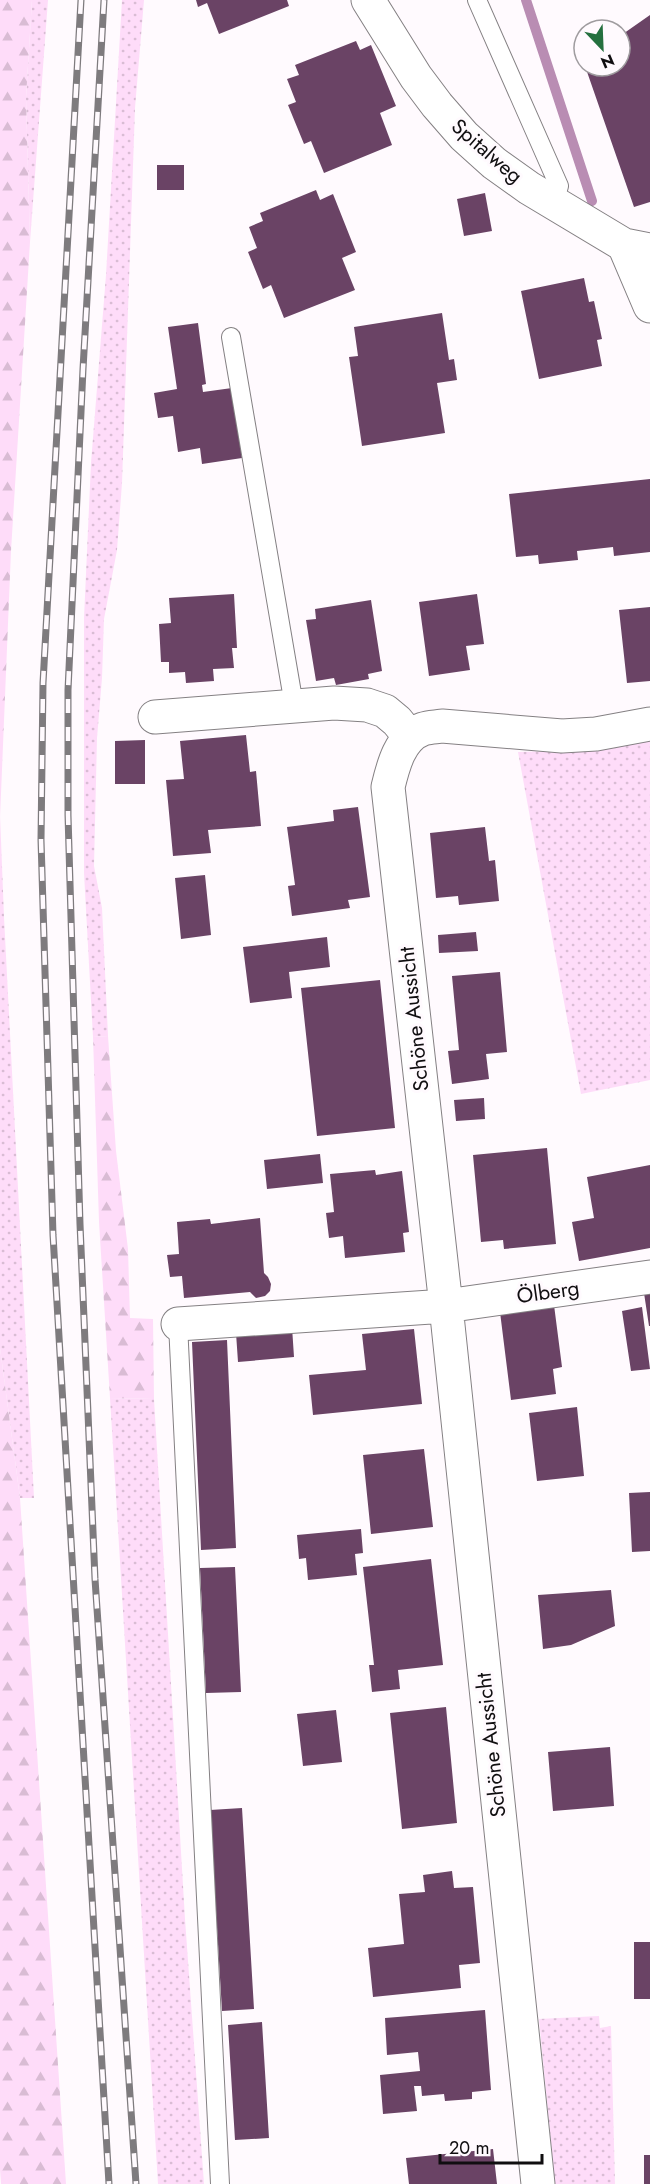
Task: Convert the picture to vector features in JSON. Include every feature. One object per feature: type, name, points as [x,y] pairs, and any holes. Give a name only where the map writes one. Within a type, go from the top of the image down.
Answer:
[{"type":"street","name":"Spitalweg","points":[[368,0],[416,77],[464,136],[494,163],[554,203],[637,248]]},
{"type":"street","points":[[637,248],[650,306]]},
{"type":"street","points":[[154,717],[334,703],[367,705],[385,711],[410,737],[422,729],[442,726],[562,736],[596,734],[650,724]]},
{"type":"street","name":"Schöne Aussicht","points":[[410,737],[399,752],[388,788],[446,1306],[538,2184]]},
{"type":"street","name":"Ölberg","points":[[446,1306],[650,1277]]},
{"type":"street","points":[[178,1324],[446,1306]]},
{"type":"lane","points":[[477,0],[559,186],[554,203]]},
{"type":"lane","points":[[231,337],[294,705]]},
{"type":"lane","points":[[178,1324],[220,2184]]},
{"type":"green space","points":[[0,0],[32,0],[26,98],[30,242],[11,551],[0,818]]},
{"type":"green space","points":[[32,0],[48,0],[30,242],[26,98]]},
{"type":"green space","points":[[122,0],[144,0],[135,108],[122,483],[117,550],[104,619],[97,738],[94,866],[102,908],[108,1036],[93,1037],[84,873],[84,618],[91,463],[106,275]]},
{"type":"green space","points":[[650,736],[650,1080],[581,1094],[518,752],[586,750]]},
{"type":"green space","points":[[0,815],[34,1498],[20,1498],[0,1348]]},
{"type":"green space","points":[[108,1036],[116,1151],[128,1249],[130,1318],[153,1319],[154,1399],[110,1398],[99,1222],[93,1037]]},
{"type":"green space","points":[[0,1348],[20,1498],[66,2184],[1,2184]]},
{"type":"green space","points":[[110,1398],[154,1399],[185,1919],[204,2184],[158,2184]]},
{"type":"green space","points":[[599,2016],[600,2028],[611,2026],[615,2184],[555,2184],[539,2019]]},
{"type":"building","points":[[196,0],[287,0],[289,6],[219,34],[207,3],[198,7]]},
{"type":"building","points":[[650,15],[650,202],[634,207],[589,78],[632,78],[632,28]]},
{"type":"building","points":[[356,41],[360,50],[371,45],[396,106],[380,113],[392,145],[324,173],[311,141],[304,144],[288,105],[296,102],[287,79],[299,75],[295,65]]},
{"type":"building","points":[[157,165],[184,165],[184,190],[157,190]]},
{"type":"building","points":[[316,190],[320,200],[333,194],[356,252],[342,258],[355,290],[284,318],[271,285],[263,289],[248,252],[257,248],[249,227],[263,221],[260,213]]},
{"type":"building","points":[[485,193],[492,231],[464,236],[457,199]]},
{"type":"building","points":[[584,278],[589,302],[594,301],[602,339],[597,340],[602,366],[539,379],[521,291]]},
{"type":"building","points":[[442,313],[449,360],[454,359],[457,380],[437,383],[445,433],[362,446],[349,357],[358,356],[354,327]]},
{"type":"building","points":[[198,323],[206,384],[202,385],[203,392],[232,388],[242,458],[202,464],[200,448],[178,452],[173,416],[158,418],[154,393],[177,389],[168,327]]},
{"type":"building","points":[[650,479],[650,552],[614,556],[613,547],[577,551],[578,560],[539,564],[538,555],[516,557],[509,494]]},
{"type":"building","points":[[234,594],[237,648],[232,648],[234,668],[213,669],[214,681],[186,683],[185,672],[169,673],[169,662],[161,662],[159,624],[171,623],[169,598]]},
{"type":"building","points":[[477,594],[484,644],[466,646],[470,670],[429,676],[419,602]]},
{"type":"building","points":[[371,600],[382,671],[368,674],[369,679],[336,685],[334,678],[316,681],[306,620],[316,619],[315,609]]},
{"type":"building","points":[[650,607],[650,681],[627,683],[619,610]]},
{"type":"building","points":[[246,735],[250,772],[256,771],[261,826],[208,830],[211,853],[173,856],[166,780],[184,779],[180,741]]},
{"type":"building","points":[[145,740],[145,784],[115,784],[115,741]]},
{"type":"building","points":[[358,807],[370,897],[348,900],[350,908],[292,916],[288,886],[295,885],[287,827],[334,821],[333,810]]},
{"type":"building","points":[[485,827],[489,861],[495,860],[499,901],[459,905],[458,896],[436,898],[430,833]]},
{"type":"building","points":[[205,875],[211,935],[181,939],[175,878]]},
{"type":"building","points":[[476,932],[478,951],[439,953],[438,935]]},
{"type":"building","points":[[327,937],[330,967],[289,972],[292,998],[250,1003],[243,947]]},
{"type":"building","points":[[500,972],[507,1052],[486,1054],[489,1079],[452,1084],[448,1051],[459,1050],[452,976]]},
{"type":"building","points":[[380,980],[395,1128],[317,1136],[301,988]]},
{"type":"building","points":[[484,1098],[485,1119],[456,1121],[454,1100]]},
{"type":"building","points":[[547,1148],[556,1244],[504,1249],[503,1240],[481,1242],[473,1155]]},
{"type":"building","points":[[320,1154],[323,1183],[267,1189],[264,1160]]},
{"type":"building","points":[[650,1165],[650,1248],[579,1261],[572,1222],[594,1218],[587,1177]]},
{"type":"building","points":[[375,1170],[376,1175],[402,1171],[409,1232],[403,1233],[405,1252],[345,1258],[343,1236],[329,1238],[326,1213],[334,1212],[330,1174]]},
{"type":"building","points":[[260,1218],[264,1273],[271,1284],[270,1291],[265,1296],[256,1298],[250,1292],[184,1298],[182,1276],[170,1277],[167,1255],[179,1254],[177,1222],[210,1219],[211,1224]]},
{"type":"building","points":[[650,1292],[650,1326],[649,1326],[644,1293]]},
{"type":"building","points":[[554,1305],[562,1367],[553,1369],[556,1394],[511,1400],[500,1312]]},
{"type":"building","points":[[642,1307],[650,1369],[631,1371],[622,1311]]},
{"type":"building","points":[[292,1327],[294,1357],[238,1362],[236,1333]]},
{"type":"building","points":[[414,1329],[422,1404],[313,1415],[309,1375],[366,1370],[362,1334]]},
{"type":"building","points":[[227,1340],[236,1548],[201,1550],[192,1342]]},
{"type":"building","points":[[577,1407],[584,1476],[537,1481],[529,1413]]},
{"type":"building","points":[[424,1449],[433,1527],[371,1534],[363,1455]]},
{"type":"building","points":[[650,1492],[650,1551],[632,1552],[629,1493]]},
{"type":"building","points":[[361,1529],[363,1553],[355,1554],[357,1575],[308,1580],[306,1558],[299,1559],[297,1535]]},
{"type":"building","points":[[431,1559],[443,1665],[398,1670],[400,1689],[372,1692],[369,1665],[374,1665],[363,1567]]},
{"type":"building","points":[[235,1567],[241,1692],[206,1693],[200,1568]]},
{"type":"building","points":[[611,1590],[615,1626],[571,1645],[543,1649],[538,1595]]},
{"type":"building","points":[[446,1707],[457,1823],[402,1829],[390,1713]]},
{"type":"building","points":[[336,1710],[342,1762],[303,1766],[297,1714]]},
{"type":"building","points":[[610,1747],[614,1806],[553,1811],[548,1752]]},
{"type":"building","points":[[242,1808],[254,2009],[222,2011],[210,1810]]},
{"type":"building","points":[[452,1871],[454,1888],[473,1887],[480,1963],[459,1965],[461,1988],[373,1997],[368,1948],[404,1944],[399,1894],[425,1892],[423,1875]]},
{"type":"building","points":[[634,1942],[650,1942],[650,1999],[634,1999]]},
{"type":"building","points":[[485,2010],[491,2090],[472,2092],[472,2099],[445,2101],[444,2094],[422,2096],[421,2086],[414,2086],[417,2111],[383,2114],[380,2075],[420,2071],[418,2052],[387,2055],[385,2018]]},
{"type":"building","points":[[262,2022],[269,2138],[235,2140],[228,2025]]},
{"type":"building","points":[[493,2149],[497,2184],[409,2184],[406,2158]]},
{"type":"building","points":[[644,2155],[650,2155],[650,2184],[644,2184]]},
{"type":"waterway","points":[[526,0],[592,201]]},
{"type":"railway","points":[[81,0],[43,683],[41,840],[53,1235],[109,2184]]},
{"type":"railway","points":[[104,0],[68,690],[68,815],[80,1224],[95,1579],[136,2184]]}]
